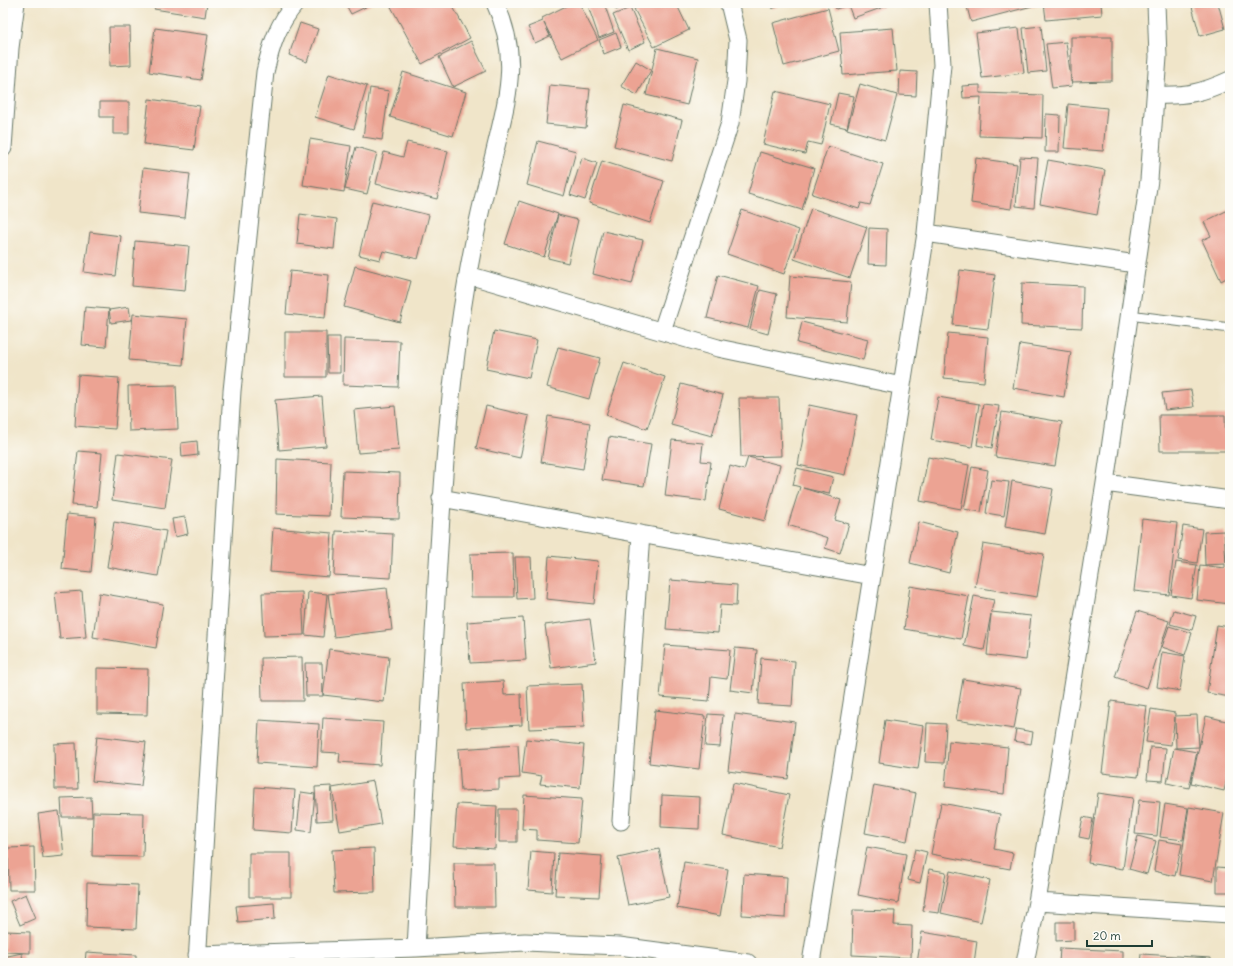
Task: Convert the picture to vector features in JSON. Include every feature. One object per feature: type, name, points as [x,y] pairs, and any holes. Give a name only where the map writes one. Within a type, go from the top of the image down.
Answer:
[{"type":"street","points":[[3,148],[10,48],[16,3]]},
{"type":"street","points":[[296,3],[286,14],[272,42],[265,72],[232,391],[197,959],[525,942],[611,946],[722,958],[748,963]]},
{"type":"street","points":[[416,948],[441,498],[452,388],[468,275],[477,226],[510,88],[510,56],[504,21],[495,3]]},
{"type":"street","points":[[662,331],[730,123],[736,82],[738,40],[729,3]]},
{"type":"street","points":[[810,963],[926,233],[942,65],[938,3]]},
{"type":"street","points":[[1025,963],[1037,902],[1105,483],[1149,180],[1158,56],[1156,3]]},
{"type":"street","points":[[1156,95],[1180,96],[1199,92],[1230,80]]},
{"type":"street","points":[[926,233],[1136,264]]},
{"type":"street","points":[[468,275],[718,348],[902,386]]},
{"type":"street","points":[[1105,483],[1230,500]]},
{"type":"street","points":[[441,498],[872,576]]},
{"type":"street","points":[[621,821],[641,534]]},
{"type":"street","points":[[1037,902],[1230,914]]},
{"type":"lane","points":[[1129,315],[1230,328]]},
{"type":"building","points":[[155,3],[207,3],[205,17],[154,9]]},
{"type":"building","points":[[345,3],[374,3],[351,14]]},
{"type":"building","points":[[389,3],[451,3],[470,38],[422,64]]},
{"type":"building","points":[[572,3],[579,3],[598,40],[562,58],[544,23],[550,36],[535,43],[528,27],[543,21],[542,18]]},
{"type":"building","points":[[587,3],[604,3],[614,32],[599,38]]},
{"type":"building","points":[[613,3],[626,3],[627,5],[616,10]]},
{"type":"building","points":[[646,3],[676,3],[689,30],[654,47],[634,9]]},
{"type":"building","points":[[769,3],[784,3],[772,9]]},
{"type":"building","points":[[834,3],[895,3],[853,18],[848,5],[836,9]]},
{"type":"building","points":[[966,3],[1040,3],[1040,4],[971,22]]},
{"type":"building","points":[[1044,3],[1101,3],[1102,15],[1046,20]]},
{"type":"building","points":[[1191,3],[1218,3],[1225,29],[1200,36]]},
{"type":"building","points":[[630,8],[645,42],[628,50],[613,15]]},
{"type":"building","points":[[828,8],[839,51],[784,66],[773,23]]},
{"type":"building","points":[[300,23],[318,29],[307,62],[289,55]]},
{"type":"building","points":[[1041,26],[1046,71],[1028,73],[1023,28]]},
{"type":"building","points":[[109,27],[130,27],[131,65],[110,66]]},
{"type":"building","points":[[155,28],[208,35],[201,80],[149,72]]},
{"type":"building","points":[[893,28],[897,71],[843,75],[840,32]]},
{"type":"building","points":[[1019,28],[1024,73],[982,78],[976,33]]},
{"type":"building","points":[[616,33],[621,47],[604,54],[599,40]]},
{"type":"building","points":[[1071,37],[1112,37],[1112,81],[1071,82]]},
{"type":"building","points":[[471,41],[486,71],[453,87],[439,57]]},
{"type":"building","points":[[1066,42],[1072,86],[1052,88],[1046,44]]},
{"type":"building","points":[[657,48],[698,58],[687,105],[646,95]]},
{"type":"building","points":[[636,61],[651,70],[637,95],[621,86]]},
{"type":"building","points":[[900,71],[917,72],[916,96],[899,95]]},
{"type":"building","points":[[403,72],[466,92],[453,136],[390,117]]},
{"type":"building","points":[[329,74],[367,86],[354,129],[315,117]]},
{"type":"building","points":[[860,84],[897,95],[885,140],[847,129]]},
{"type":"building","points":[[550,85],[590,89],[586,128],[546,124]]},
{"type":"building","points":[[980,85],[980,93],[1043,95],[1042,138],[979,136],[981,97],[963,98],[962,86]]},
{"type":"building","points":[[370,88],[389,91],[382,140],[363,137]]},
{"type":"building","points":[[775,91],[830,104],[821,145],[808,142],[805,154],[763,144]]},
{"type":"building","points":[[838,93],[854,96],[847,128],[831,124]]},
{"type":"building","points":[[149,99],[200,106],[194,150],[144,144]]},
{"type":"building","points":[[100,102],[129,102],[129,134],[113,134],[113,117],[100,117]]},
{"type":"building","points":[[1068,104],[1107,108],[1103,151],[1064,148]]},
{"type":"building","points":[[624,105],[682,120],[672,161],[614,146]]},
{"type":"building","points":[[1046,114],[1060,115],[1059,152],[1045,152]]},
{"type":"building","points":[[310,139],[351,146],[344,192],[303,185]]},
{"type":"building","points":[[538,141],[576,151],[564,196],[527,185]]},
{"type":"building","points":[[407,142],[448,151],[437,199],[376,184],[384,152],[403,157]]},
{"type":"building","points":[[828,146],[883,164],[870,205],[861,203],[859,209],[812,194]]},
{"type":"building","points":[[356,147],[377,153],[367,194],[345,189]]},
{"type":"building","points":[[760,152],[814,168],[802,210],[748,194]]},
{"type":"building","points":[[1020,157],[1038,158],[1034,208],[1016,206]]},
{"type":"building","points":[[582,158],[597,163],[585,200],[570,195]]},
{"type":"building","points":[[976,158],[1017,164],[1011,209],[971,203]]},
{"type":"building","points":[[1048,160],[1105,170],[1097,215],[1040,204]]},
{"type":"building","points":[[602,161],[664,181],[650,223],[589,203]]},
{"type":"building","points":[[143,168],[190,174],[185,218],[138,213]]},
{"type":"building","points":[[372,201],[429,215],[418,259],[383,251],[380,260],[359,255]]},
{"type":"building","points":[[519,201],[558,214],[544,257],[505,244]]},
{"type":"building","points":[[811,208],[867,227],[850,278],[794,259]]},
{"type":"building","points":[[1230,209],[1230,276],[1221,281],[1202,240],[1211,236],[1204,222]]},
{"type":"building","points":[[742,210],[799,230],[784,274],[727,254]]},
{"type":"building","points":[[300,214],[337,219],[334,249],[297,244]]},
{"type":"building","points":[[558,215],[578,220],[568,263],[548,258]]},
{"type":"building","points":[[869,228],[887,229],[886,265],[868,264]]},
{"type":"building","points":[[603,231],[643,240],[632,284],[593,274]]},
{"type":"building","points":[[90,232],[121,236],[116,276],[84,272]]},
{"type":"building","points":[[135,241],[189,246],[185,291],[132,286]]},
{"type":"building","points":[[355,266],[411,281],[400,322],[344,307]]},
{"type":"building","points":[[960,270],[995,275],[988,329],[953,325]]},
{"type":"building","points":[[290,271],[329,275],[325,318],[286,314]]},
{"type":"building","points":[[718,275],[759,286],[748,328],[707,318]]},
{"type":"building","points":[[790,276],[851,282],[847,322],[787,317]]},
{"type":"building","points":[[1022,283],[1083,286],[1082,328],[1021,325]]},
{"type":"building","points":[[760,290],[777,294],[768,334],[750,329]]},
{"type":"building","points":[[85,307],[109,309],[106,347],[82,345]]},
{"type":"building","points":[[129,307],[131,320],[111,323],[109,310]]},
{"type":"building","points":[[133,314],[187,319],[183,365],[129,360]]},
{"type":"building","points":[[802,322],[868,339],[863,360],[797,343]]},
{"type":"building","points":[[494,331],[537,340],[529,378],[486,369]]},
{"type":"building","points":[[285,332],[326,332],[326,377],[285,377]]},
{"type":"building","points":[[948,333],[988,337],[984,382],[944,378]]},
{"type":"building","points":[[327,337],[340,337],[340,373],[328,373]]},
{"type":"building","points":[[344,339],[400,341],[398,387],[343,385]]},
{"type":"building","points":[[1020,344],[1071,352],[1064,397],[1013,388]]},
{"type":"building","points":[[558,347],[600,358],[589,399],[547,387]]},
{"type":"building","points":[[624,363],[665,377],[647,429],[606,415]]},
{"type":"building","points":[[78,375],[119,378],[115,429],[75,426]]},
{"type":"building","points":[[681,384],[723,395],[712,436],[671,425]]},
{"type":"building","points":[[176,385],[178,429],[129,431],[128,386]]},
{"type":"building","points":[[1191,390],[1194,407],[1165,410],[1162,393]]},
{"type":"building","points":[[322,396],[326,446],[279,450],[275,400]]},
{"type":"building","points":[[938,397],[979,404],[972,447],[931,440]]},
{"type":"building","points":[[739,398],[779,398],[781,456],[741,457]]},
{"type":"building","points":[[983,404],[999,406],[992,448],[977,445]]},
{"type":"building","points":[[809,405],[857,415],[845,475],[798,465]]},
{"type":"building","points":[[395,406],[399,450],[358,453],[354,410]]},
{"type":"building","points":[[486,406],[529,416],[520,458],[476,448]]},
{"type":"building","points":[[1002,412],[1062,422],[1055,466],[995,457]]},
{"type":"building","points":[[1159,415],[1225,415],[1226,451],[1160,451]]},
{"type":"building","points":[[548,416],[590,423],[583,469],[541,462]]},
{"type":"building","points":[[609,437],[651,444],[644,486],[602,480]]},
{"type":"building","points":[[672,440],[703,443],[701,461],[711,462],[706,501],[665,496]]},
{"type":"building","points":[[197,441],[198,455],[182,457],[181,443]]},
{"type":"building","points":[[78,451],[102,453],[97,507],[72,505]]},
{"type":"building","points":[[118,453],[172,460],[165,508],[112,500]]},
{"type":"building","points":[[748,457],[780,465],[765,521],[719,509],[730,466],[744,470]]},
{"type":"building","points":[[928,457],[969,465],[961,509],[920,501]]},
{"type":"building","points":[[277,459],[331,462],[329,516],[276,514]]},
{"type":"building","points":[[972,467],[988,470],[981,512],[964,509]]},
{"type":"building","points":[[797,468],[833,477],[829,494],[803,488],[841,500],[835,520],[849,524],[840,553],[825,548],[828,538],[788,525],[800,487],[793,485]]},
{"type":"building","points":[[343,471],[400,473],[399,519],[341,517]]},
{"type":"building","points":[[991,480],[1009,482],[1004,516],[986,513]]},
{"type":"building","points":[[1012,481],[1053,489],[1045,534],[1005,527]]},
{"type":"building","points":[[67,514],[96,517],[91,572],[62,569]]},
{"type":"building","points":[[185,517],[188,534],[175,537],[172,519]]},
{"type":"building","points":[[1142,519],[1177,523],[1169,595],[1134,591]]},
{"type":"building","points":[[114,522],[166,531],[158,576],[107,567]]},
{"type":"building","points":[[919,522],[958,532],[949,573],[910,563]]},
{"type":"building","points":[[1183,526],[1202,529],[1197,563],[1178,560]]},
{"type":"building","points":[[273,528],[332,533],[329,577],[270,572]]},
{"type":"building","points":[[336,531],[393,534],[391,578],[334,575]]},
{"type":"building","points":[[1224,531],[1226,563],[1230,534],[1230,604],[1197,600],[1200,565],[1225,568],[1225,564],[1205,565],[1204,532]]},
{"type":"building","points":[[983,544],[1044,554],[1037,597],[975,587]]},
{"type":"building","points":[[513,553],[514,597],[471,597],[470,554]]},
{"type":"building","points":[[549,556],[598,561],[594,604],[546,599]]},
{"type":"building","points":[[515,557],[531,557],[533,598],[517,599]]},
{"type":"building","points":[[1176,562],[1197,565],[1191,598],[1171,595]]},
{"type":"building","points":[[670,580],[737,585],[736,606],[720,605],[718,633],[666,629]]},
{"type":"building","points":[[910,586],[969,596],[961,639],[904,629]]},
{"type":"building","points":[[387,588],[392,630],[334,637],[328,594]]},
{"type":"building","points":[[82,591],[86,637],[60,639],[55,593]]},
{"type":"building","points":[[302,592],[304,635],[264,636],[262,593]]},
{"type":"building","points":[[308,592],[327,594],[323,637],[305,635]]},
{"type":"building","points":[[99,593],[163,604],[156,648],[93,637]]},
{"type":"building","points":[[974,596],[994,600],[991,612],[1031,616],[1026,660],[987,655],[991,614],[984,650],[964,646]]},
{"type":"building","points":[[1174,610],[1196,616],[1192,630],[1170,624]]},
{"type":"building","points":[[1137,611],[1169,621],[1147,688],[1115,677]]},
{"type":"building","points":[[523,618],[526,660],[470,663],[467,622]]},
{"type":"building","points":[[590,619],[596,662],[551,668],[545,625]]},
{"type":"building","points":[[1217,625],[1230,627],[1230,697],[1207,693]]},
{"type":"building","points":[[1169,626],[1192,633],[1185,655],[1162,647]]},
{"type":"building","points":[[665,645],[730,650],[727,679],[711,677],[709,701],[660,697]]},
{"type":"building","points":[[735,648],[757,650],[753,693],[730,690]]},
{"type":"building","points":[[329,649],[389,657],[384,702],[323,695]]},
{"type":"building","points":[[1162,652],[1185,656],[1180,691],[1157,687]]},
{"type":"building","points":[[302,657],[303,701],[262,701],[261,658]]},
{"type":"building","points":[[761,658],[795,661],[792,706],[758,704]]},
{"type":"building","points":[[305,663],[322,663],[323,696],[306,696]]},
{"type":"building","points":[[97,668],[148,669],[147,715],[97,714]]},
{"type":"building","points":[[963,679],[1021,688],[1014,729],[956,720]]},
{"type":"building","points":[[503,681],[504,695],[521,694],[522,725],[466,728],[464,683]]},
{"type":"building","points":[[582,684],[584,727],[529,729],[527,686]]},
{"type":"building","points":[[1111,701],[1147,706],[1138,777],[1102,773]]},
{"type":"building","points":[[1151,709],[1175,713],[1175,716],[1197,715],[1199,747],[1176,748],[1175,717],[1171,745],[1146,742]]},
{"type":"building","points":[[655,710],[705,716],[699,769],[649,763]]},
{"type":"building","points":[[708,714],[723,715],[720,747],[705,746]]},
{"type":"building","points":[[735,714],[795,722],[788,779],[728,771]]},
{"type":"building","points":[[1206,716],[1230,722],[1230,766],[1224,791],[1191,783]]},
{"type":"building","points":[[323,718],[383,722],[380,765],[339,762],[340,753],[321,752]]},
{"type":"building","points":[[259,720],[319,724],[317,767],[257,763]]},
{"type":"building","points":[[885,720],[924,726],[918,769],[879,763]]},
{"type":"building","points":[[927,723],[946,724],[944,763],[925,762]]},
{"type":"building","points":[[1016,729],[1033,732],[1031,744],[1014,741]]},
{"type":"building","points":[[97,736],[146,742],[141,786],[92,781]]},
{"type":"building","points":[[526,739],[584,745],[580,788],[540,784],[542,776],[522,773]]},
{"type":"building","points":[[949,741],[1008,747],[1004,794],[945,787]]},
{"type":"building","points":[[76,743],[78,789],[55,789],[54,744]]},
{"type":"building","points":[[518,745],[520,778],[499,779],[499,789],[461,791],[458,749]]},
{"type":"building","points":[[1150,747],[1166,748],[1163,781],[1147,780]]},
{"type":"building","points":[[1174,748],[1197,752],[1189,788],[1167,783]]},
{"type":"building","points":[[373,781],[381,824],[340,831],[332,788]]},
{"type":"building","points":[[733,783],[789,795],[779,847],[723,835]]},
{"type":"building","points":[[874,785],[916,793],[907,841],[865,833]]},
{"type":"building","points":[[331,786],[333,820],[317,821],[315,787]]},
{"type":"building","points":[[255,787],[295,790],[292,833],[253,830]]},
{"type":"building","points":[[301,792],[315,794],[311,832],[297,830]]},
{"type":"building","points":[[1098,793],[1133,798],[1123,869],[1088,863]]},
{"type":"building","points":[[524,795],[582,799],[578,843],[537,840],[537,830],[522,829]]},
{"type":"building","points":[[662,795],[700,797],[699,829],[661,827]]},
{"type":"building","points":[[91,797],[92,817],[62,817],[61,798]]},
{"type":"building","points":[[1139,800],[1160,802],[1157,836],[1135,834]]},
{"type":"building","points":[[941,803],[1000,814],[994,849],[1013,853],[1010,869],[931,854]]},
{"type":"building","points":[[457,804],[497,806],[495,849],[454,846]]},
{"type":"building","points":[[1165,804],[1188,808],[1183,840],[1160,837]]},
{"type":"building","points":[[1189,807],[1224,813],[1213,881],[1179,875]]},
{"type":"building","points":[[499,809],[517,809],[517,842],[499,842]]},
{"type":"building","points":[[59,811],[64,856],[43,858],[38,814]]},
{"type":"building","points":[[93,812],[144,813],[143,857],[92,856]]},
{"type":"building","points":[[1083,817],[1093,819],[1089,839],[1079,837]]},
{"type":"building","points":[[1138,836],[1156,841],[1147,874],[1129,869]]},
{"type":"building","points":[[1159,840],[1182,844],[1175,876],[1154,871]]},
{"type":"building","points":[[34,847],[35,890],[9,890],[8,848]]},
{"type":"building","points":[[867,847],[906,854],[898,903],[858,895]]},
{"type":"building","points":[[374,848],[375,892],[334,893],[332,850]]},
{"type":"building","points":[[659,849],[669,897],[628,905],[618,858]]},
{"type":"building","points":[[915,849],[927,852],[920,883],[908,880]]},
{"type":"building","points":[[531,851],[554,853],[552,892],[528,890]]},
{"type":"building","points":[[249,853],[291,853],[291,897],[249,897]]},
{"type":"building","points":[[558,853],[602,856],[599,897],[555,895]]},
{"type":"building","points":[[684,862],[728,869],[720,916],[677,908]]},
{"type":"building","points":[[454,863],[494,863],[495,907],[455,907]]},
{"type":"building","points":[[1217,867],[1230,868],[1230,892],[1217,892]]},
{"type":"building","points":[[929,869],[946,872],[939,913],[923,911]]},
{"type":"building","points":[[950,871],[990,880],[981,922],[941,913]]},
{"type":"building","points":[[744,874],[787,877],[785,918],[742,915]]},
{"type":"building","points":[[87,883],[138,885],[136,929],[86,927]]},
{"type":"building","points":[[26,894],[36,918],[20,925],[10,901]]},
{"type":"building","points":[[274,903],[275,919],[238,922],[236,906]]},
{"type":"building","points":[[853,910],[895,911],[894,925],[912,926],[911,958],[852,955]]},
{"type":"building","points":[[1056,922],[1074,922],[1074,940],[1056,941]]},
{"type":"building","points":[[5,931],[30,932],[30,953],[4,952]]},
{"type":"building","points":[[922,932],[977,941],[974,963],[917,963]]},
{"type":"building","points":[[1060,948],[1123,951],[1123,963],[1059,963]]},
{"type":"building","points":[[86,952],[136,955],[136,963],[85,963]]},
{"type":"building","points":[[22,953],[23,963],[3,963],[3,957]]},
{"type":"building","points":[[1141,954],[1211,958],[1211,963],[1140,963]]}]
